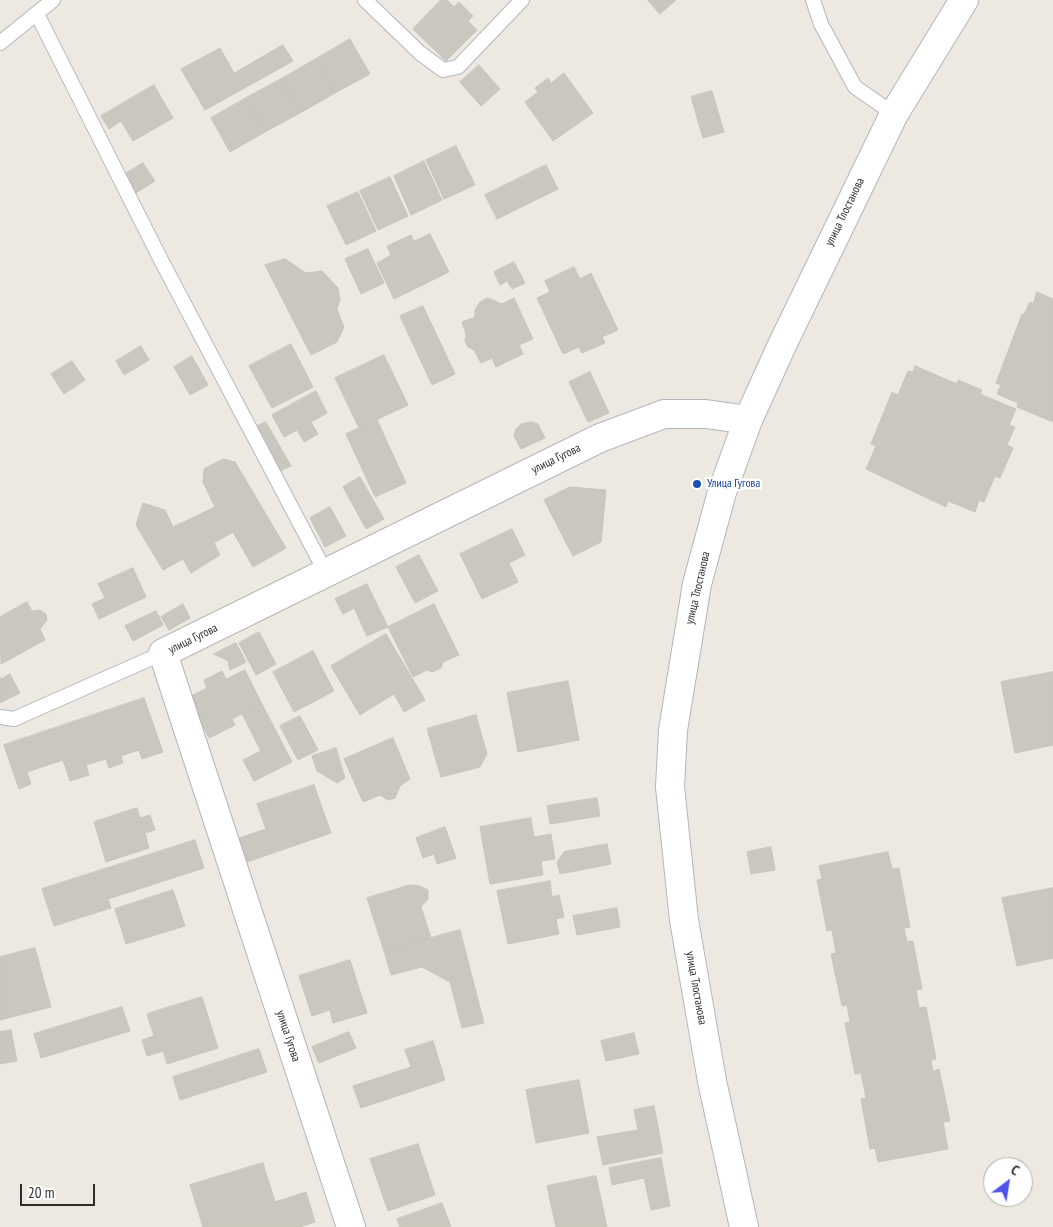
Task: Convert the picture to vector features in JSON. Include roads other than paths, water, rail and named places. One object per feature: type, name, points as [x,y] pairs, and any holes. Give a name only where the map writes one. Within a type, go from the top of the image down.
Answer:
[{"type":"main road","name":"улица Тлостанова","points":[[744,1227],[712,1081],[684,920],[670,787],[673,730],[696,584],[722,492],[748,420],[848,206],[894,114],[964,0]]},
{"type":"main road","name":"улица Гугова","points":[[350,1227],[164,653],[600,438],[664,414],[706,414],[748,420]]},
{"type":"lane","points":[[0,43],[53,0]]},
{"type":"lane","points":[[365,0],[420,54],[443,70],[458,67],[522,0]]},
{"type":"lane","points":[[813,0],[821,24],[855,87],[894,114]]},
{"type":"lane","points":[[37,14],[165,269],[326,573]]},
{"type":"lane","points":[[0,717],[14,719],[164,653]]},
{"type":"place","name":"Улица Гугова","points":[[697,484]]}]
